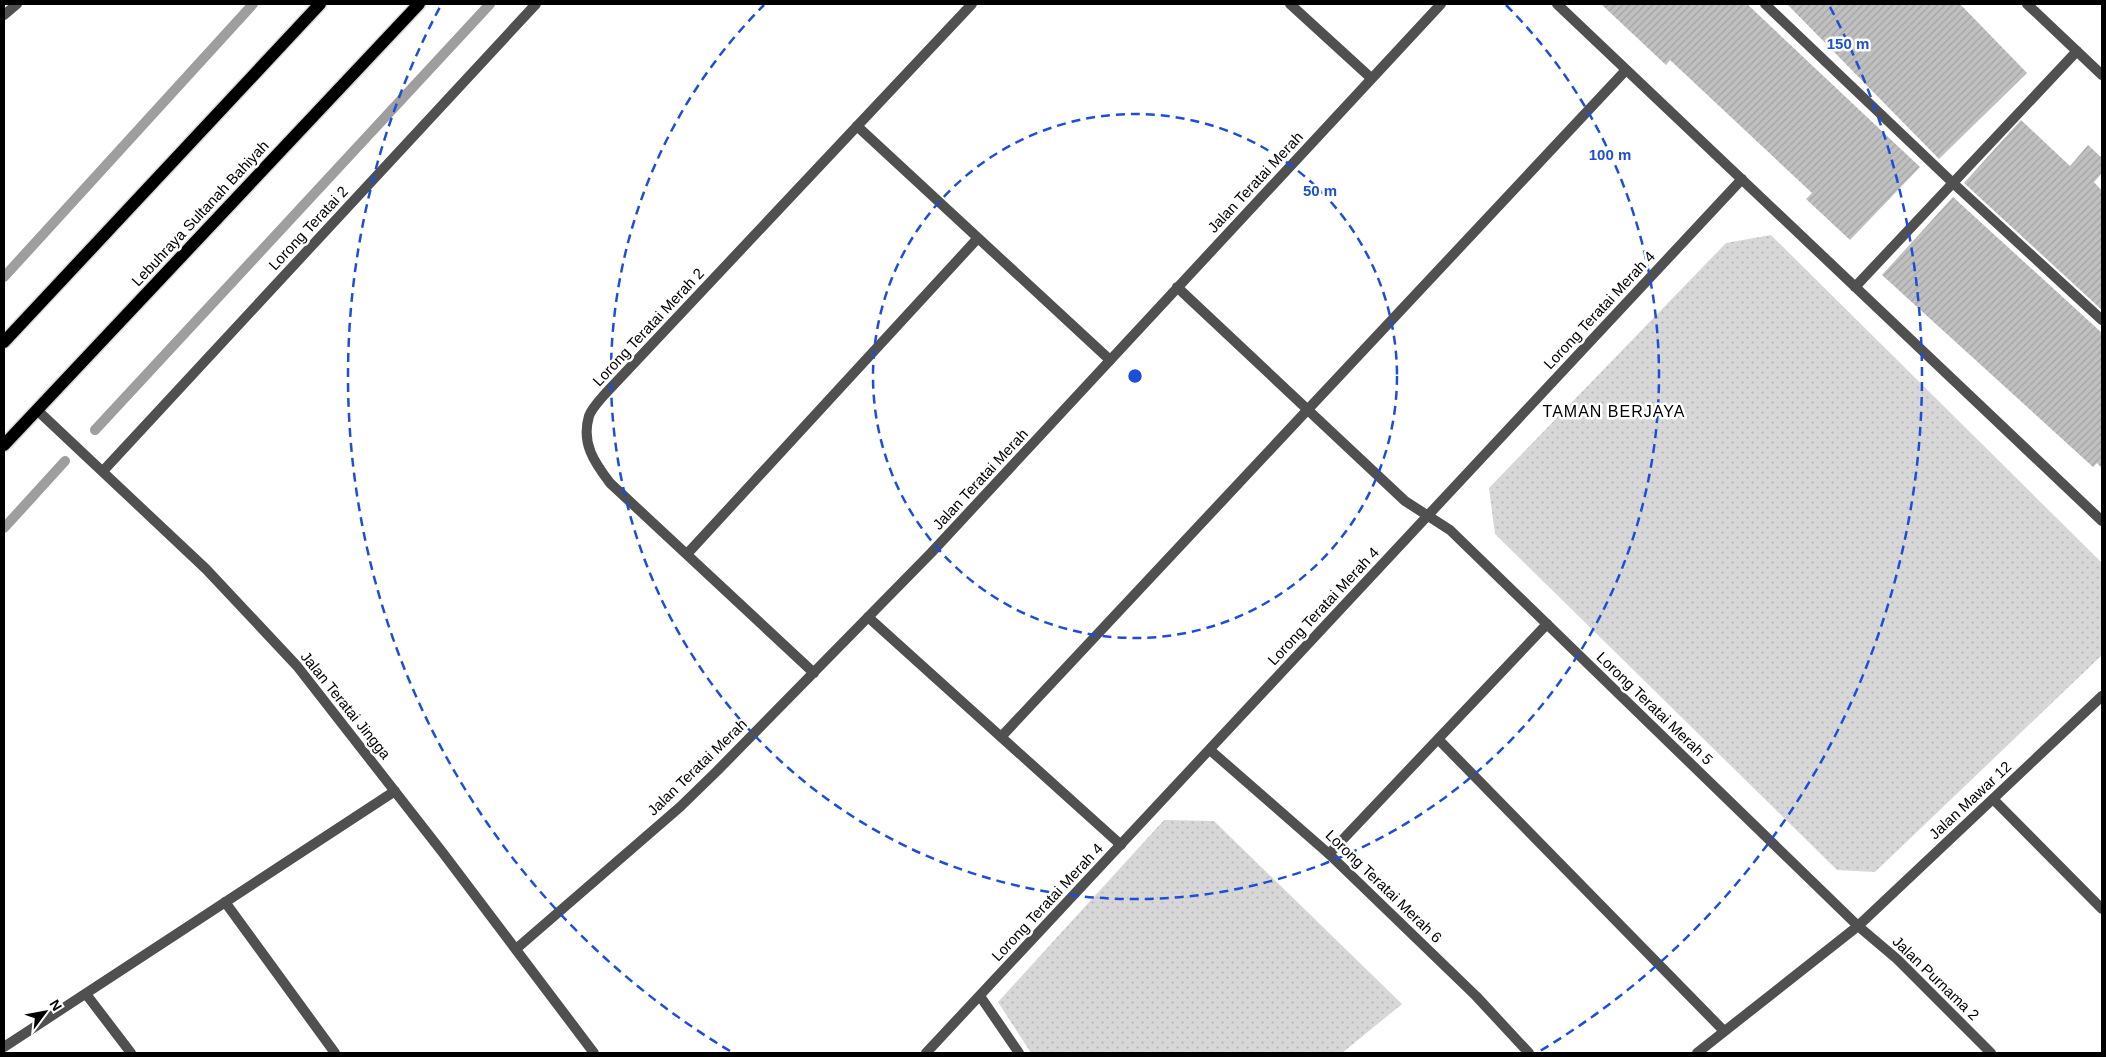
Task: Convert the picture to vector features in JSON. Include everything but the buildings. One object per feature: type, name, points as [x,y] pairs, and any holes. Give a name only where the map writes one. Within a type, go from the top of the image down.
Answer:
[{"type":"main road","points":[[4,342],[320,4]]},
{"type":"main road","name":"Lebuhraya Sultanah Bahiyah","points":[[4,445],[419,4]]},
{"type":"street","points":[[4,15],[17,4]]},
{"type":"street","name":"Lorong Teratai 2","points":[[103,471],[536,4]]},
{"type":"street","name":"Lorong Teratai Merah 2","points":[[814,673],[610,483],[594,462],[586,438],[590,414],[605,394],[972,4]]},
{"type":"street","points":[[1290,4],[1371,78]]},
{"type":"street","name":"Jalan Teratai Merah","points":[[516,949],[680,807],[814,673],[931,553],[1441,4]]},
{"type":"street","points":[[1557,4],[2102,521]]},
{"type":"street","points":[[1765,4],[1953,183],[2102,320]]},
{"type":"street","points":[[2027,4],[2102,75]]},
{"type":"street","points":[[1855,287],[2077,51]]},
{"type":"street","points":[[1001,737],[1626,70]]},
{"type":"street","points":[[857,126],[1110,360]]},
{"type":"street","name":"Lorong Teratai Merah 4","points":[[926,1053],[1742,179]]},
{"type":"street","points":[[686,554],[978,238]]},
{"type":"street","name":"Lorong Teratai Merah 5","points":[[1177,288],[1405,501],[1450,530],[1858,926]]},
{"type":"street","name":"Jalan Teratai Jingga","points":[[37,410],[206,569],[297,666],[395,791],[594,1053]]},
{"type":"street","points":[[868,617],[1121,845]]},
{"type":"street","points":[[1329,854],[1547,624]]},
{"type":"street","name":"Jalan Mawar 12","points":[[1697,1053],[1858,926],[2102,696]]},
{"type":"street","points":[[1438,740],[1724,1032]]},
{"type":"street","name":"Lorong Teratai Merah 6","points":[[1210,750],[1329,854],[1476,996],[1529,1053]]},
{"type":"street","points":[[4,1047],[395,791]]},
{"type":"street","points":[[1993,799],[2102,909]]},
{"type":"street","points":[[225,902],[335,1053]]},
{"type":"street","name":"Jalan Purnama 2","points":[[1858,926],[1898,959],[1991,1053]]},
{"type":"street","points":[[86,994],[131,1053]]},
{"type":"street","points":[[980,996],[1019,1053]]},
{"type":"shaded area","points":[[1771,235],[2102,563],[2102,655],[1875,872],[1837,870],[1495,534],[1489,488],[1726,243]]},
{"type":"shaded area","points":[[1164,820],[1214,821],[1402,1004],[1342,1053],[1031,1053],[998,1002]]},
{"type":"waterway","points":[[4,277],[253,4]]},
{"type":"waterway","points":[[95,430],[490,4]]},
{"type":"waterway","points":[[4,528],[65,461]]},
{"type":"district","name":"TAMAN BERJAYA","points":[[1614,411]]}]
